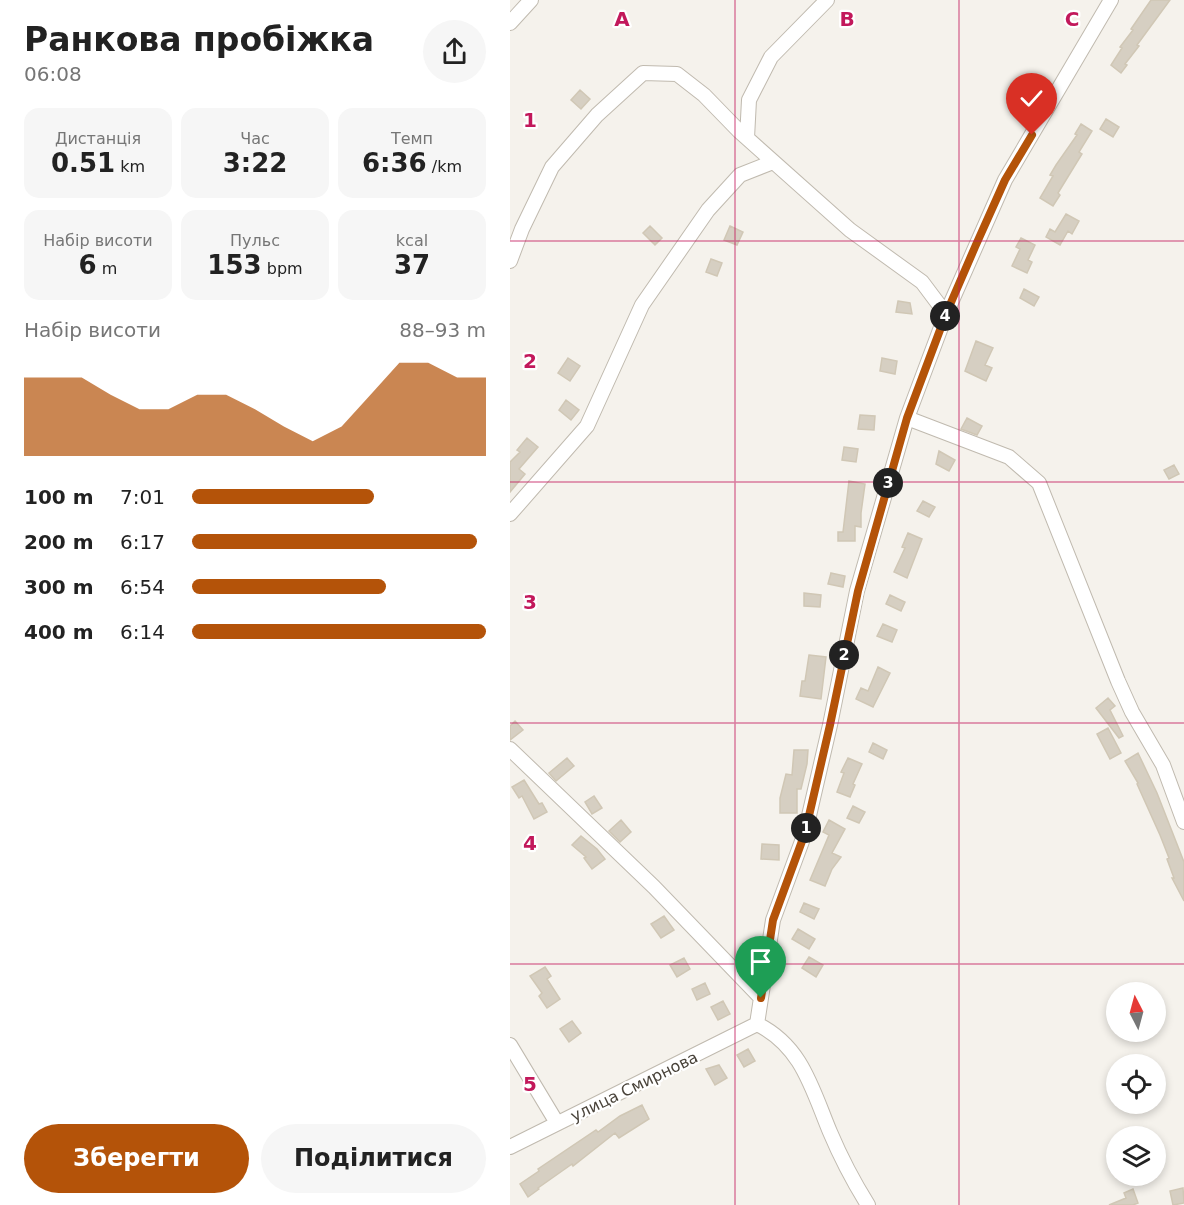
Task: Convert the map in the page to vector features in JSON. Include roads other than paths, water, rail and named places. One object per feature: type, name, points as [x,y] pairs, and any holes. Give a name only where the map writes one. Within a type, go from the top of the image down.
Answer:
[{"type":"street","points":[[510,22],[531,0]]},
{"type":"street","points":[[747,138],[749,100],[771,57],[826,0]]},
{"type":"street","points":[[868,1205],[849,1176],[811,1082],[785,1042],[757,1024],[773,920],[805,833],[858,591],[907,418],[946,314],[1005,180],[1112,0]]},
{"type":"street","points":[[510,261],[522,229],[552,167],[597,115],[643,73],[677,75],[704,95],[747,138],[850,230],[922,282],[946,314]]},
{"type":"street","points":[[510,514],[587,426],[642,305],[708,210],[740,175],[773,162]]},
{"type":"street","points":[[907,418],[1009,457],[1039,483],[1118,681],[1132,712],[1163,765],[1184,822]]},
{"type":"street","points":[[510,749],[654,887],[761,998]]},
{"type":"street","name":"улица Смирнова","points":[[510,1147],[757,1024]]},
{"type":"street","points":[[510,1045],[557,1123]]}]
